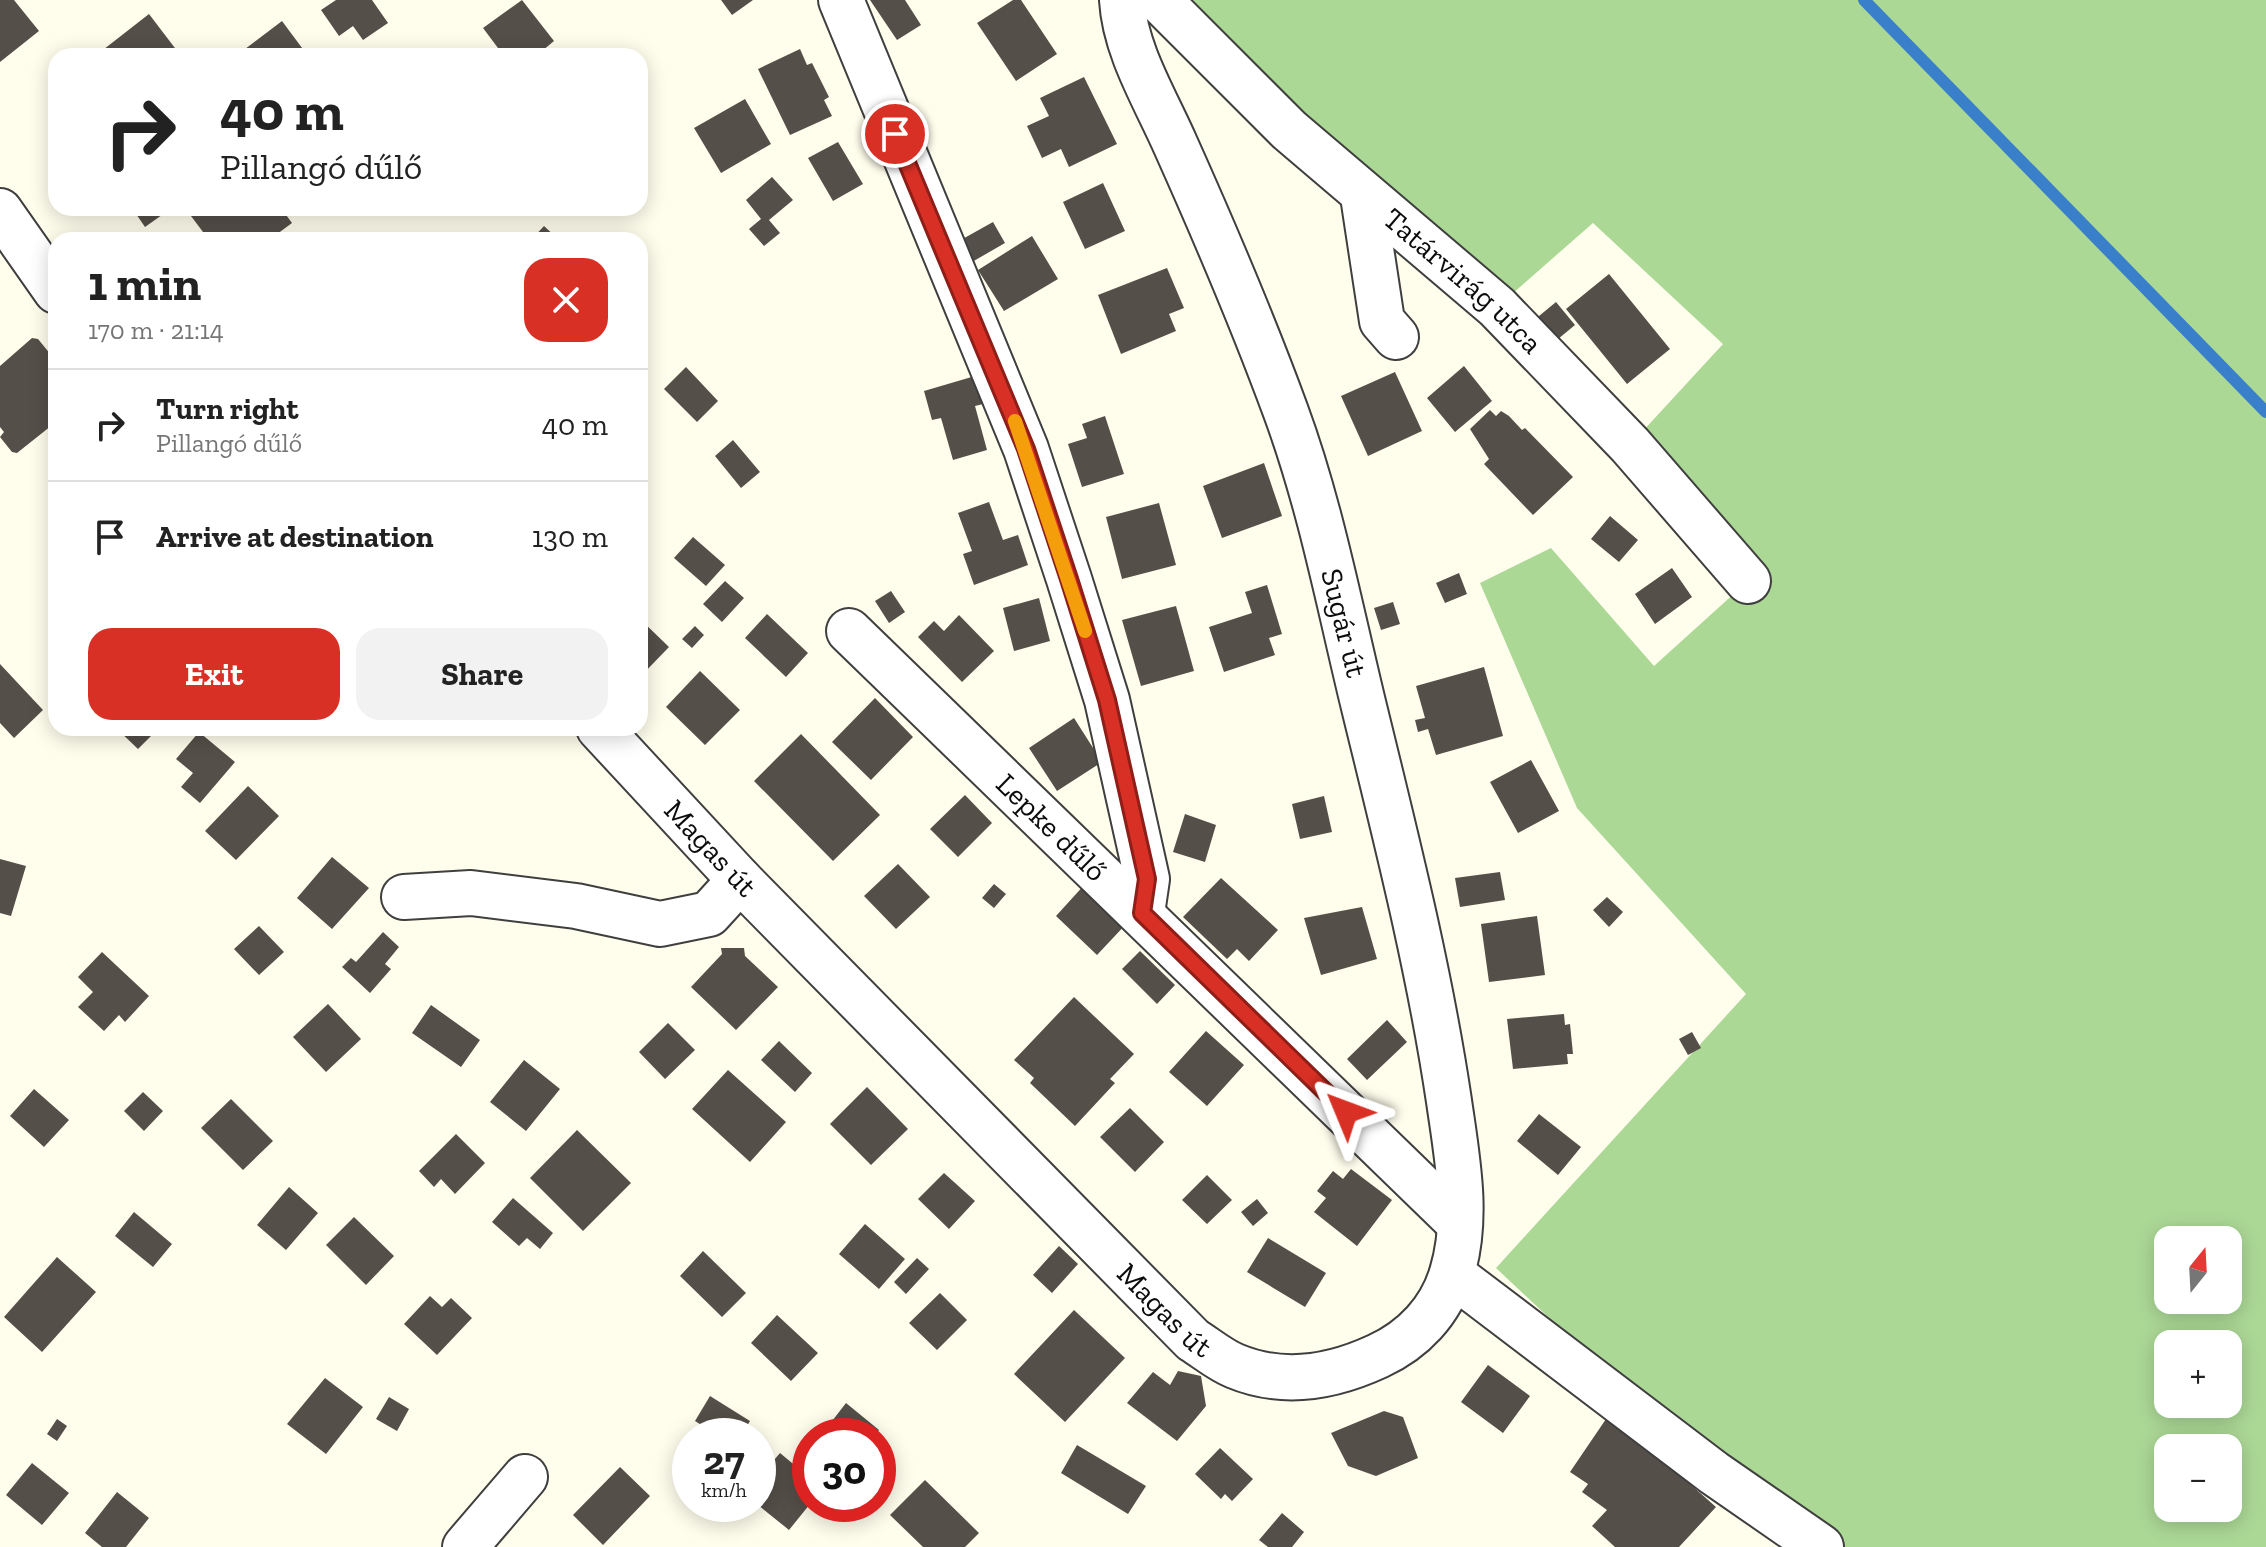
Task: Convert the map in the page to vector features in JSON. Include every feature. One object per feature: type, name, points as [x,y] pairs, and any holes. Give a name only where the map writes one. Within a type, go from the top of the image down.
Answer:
[{"type":"street","points":[[841,0],[1026,449],[1060,550],[1107,700],[1147,879],[1142,913]]},
{"type":"street","name":"Sugár út","points":[[1122,0],[1123,20],[1142,71],[1214,232],[1288,417],[1318,519],[1420,933],[1461,1192],[1452,1274]]},
{"type":"street","name":"Tatárvirág utca","points":[[1159,0],[1289,130],[1497,307],[1630,445],[1748,581]]},
{"type":"street","points":[[1363,196],[1382,321],[1396,337]]},
{"type":"street","points":[[0,211],[48,280]]},
{"type":"street","name":"Lepke dűlő","points":[[849,631],[1459,1223]]},
{"type":"street","name":"Magas út","points":[[606,736],[740,880],[1193,1340],[1235,1366],[1271,1375],[1323,1377],[1360,1364],[1413,1336],[1432,1314],[1452,1274]]},
{"type":"street","points":[[404,897],[471,893],[576,906],[660,924],[709,914],[740,880]]},
{"type":"street","points":[[1452,1274],[1714,1473],[1821,1547]]},
{"type":"street","points":[[465,1547],[525,1477]]},
{"type":"green space","points":[[1159,0],[2266,0],[2266,1547],[1821,1547],[1714,1473],[1496,1268],[1746,994],[1577,808],[1480,583],[1551,548],[1654,666],[1748,581],[1630,445],[1723,344],[1593,223],[1497,307]]},
{"type":"building","points":[[0,0],[14,0],[39,31],[0,62]]},
{"type":"building","points":[[336,0],[372,0],[388,23],[363,40],[353,26],[339,36],[321,10]]},
{"type":"building","points":[[522,0],[554,41],[546,48],[498,48],[483,28]]},
{"type":"building","points":[[721,0],[753,0],[732,15]]},
{"type":"building","points":[[870,0],[905,0],[921,25],[897,40]]},
{"type":"building","points":[[1013,0],[1021,0],[1057,54],[1016,81],[977,23]]},
{"type":"building","points":[[149,14],[175,48],[105,48]]},
{"type":"building","points":[[282,21],[302,48],[246,48]]},
{"type":"building","points":[[800,49],[807,65],[812,63],[829,97],[824,100],[832,116],[790,135],[758,69]]},
{"type":"building","points":[[1084,77],[1117,144],[1069,167],[1061,149],[1042,158],[1027,126],[1049,116],[1040,98]]},
{"type":"building","points":[[745,99],[771,144],[721,173],[694,128]]},
{"type":"building","points":[[838,142],[863,184],[833,201],[808,158]]},
{"type":"building","points":[[772,177],[793,200],[769,220],[780,233],[764,246],[749,229],[761,219],[746,200]]},
{"type":"building","points":[[1103,183],[1125,231],[1085,249],[1063,202]]},
{"type":"building","points":[[137,216],[161,216],[145,227]]},
{"type":"building","points":[[191,216],[287,216],[292,223],[280,232],[203,232]]},
{"type":"building","points":[[993,222],[1005,243],[972,262],[959,241]]},
{"type":"building","points":[[1032,236],[1058,279],[1004,311],[978,270]]},
{"type":"building","points":[[1167,268],[1184,308],[1169,314],[1176,331],[1121,354],[1098,295]]},
{"type":"building","points":[[1609,274],[1670,349],[1627,384],[1566,309]]},
{"type":"building","points":[[1556,302],[1575,325],[1552,344],[1533,321]]},
{"type":"building","points":[[32,338],[38,339],[48,351],[48,428],[17,453],[12,452],[0,437],[4,432],[0,427],[0,366]]},
{"type":"building","points":[[1464,366],[1492,401],[1455,432],[1427,398]]},
{"type":"building","points":[[686,367],[718,401],[697,422],[664,389]]},
{"type":"building","points":[[1395,372],[1422,431],[1368,456],[1341,396]]},
{"type":"building","points":[[975,376],[983,404],[975,406],[987,450],[953,460],[941,418],[932,420],[924,391]]},
{"type":"building","points":[[1490,410],[1496,416],[1501,411],[1522,430],[1525,428],[1573,477],[1533,515],[1484,464],[1489,459],[1470,429]]},
{"type":"building","points":[[1105,416],[1124,474],[1082,487],[1068,444],[1087,438],[1082,424]]},
{"type":"building","points":[[733,440],[760,472],[741,488],[715,456]]},
{"type":"building","points":[[1264,463],[1282,516],[1222,538],[1203,486]]},
{"type":"building","points":[[989,502],[1003,540],[1018,535],[1028,565],[974,585],[963,554],[972,551],[958,513]]},
{"type":"building","points":[[1159,503],[1176,565],[1122,579],[1106,517]]},
{"type":"building","points":[[1610,516],[1638,540],[1619,562],[1591,539]]},
{"type":"building","points":[[693,537],[725,565],[706,586],[674,558]]},
{"type":"building","points":[[1672,568],[1692,597],[1655,624],[1635,594]]},
{"type":"building","points":[[1459,573],[1467,594],[1445,603],[1436,583]]},
{"type":"building","points":[[725,581],[744,598],[722,622],[703,604]]},
{"type":"building","points":[[1267,585],[1282,634],[1269,638],[1275,655],[1224,672],[1209,627],[1252,613],[1245,592]]},
{"type":"building","points":[[891,591],[905,612],[889,623],[875,601]]},
{"type":"building","points":[[1039,598],[1050,641],[1014,651],[1003,608]]},
{"type":"building","points":[[1393,602],[1400,624],[1381,630],[1374,608]]},
{"type":"building","points":[[1176,606],[1194,671],[1141,686],[1122,620]]},
{"type":"building","points":[[767,614],[808,653],[786,677],[745,638]]},
{"type":"building","points":[[959,615],[994,651],[962,682],[918,637],[934,621],[944,631]]},
{"type":"building","points":[[695,626],[704,635],[692,648],[682,639]]},
{"type":"building","points":[[648,627],[669,647],[648,669]]},
{"type":"building","points":[[0,664],[43,710],[14,738],[0,723]]},
{"type":"building","points":[[1484,667],[1503,736],[1436,755],[1428,729],[1418,732],[1415,720],[1425,718],[1416,686]]},
{"type":"building","points":[[700,671],[740,710],[705,745],[666,707]]},
{"type":"building","points":[[875,698],[913,737],[871,780],[832,742]]},
{"type":"building","points":[[1074,718],[1102,762],[1057,791],[1029,748]]},
{"type":"building","points":[[801,734],[880,815],[833,861],[754,781]]},
{"type":"building","points":[[124,736],[151,736],[138,749]]},
{"type":"building","points":[[196,736],[204,736],[235,762],[200,803],[181,787],[193,773],[176,759]]},
{"type":"building","points":[[1531,760],[1559,811],[1518,833],[1490,782]]},
{"type":"building","points":[[248,786],[279,816],[236,860],[205,831]]},
{"type":"building","points":[[965,795],[992,823],[958,857],[930,829]]},
{"type":"building","points":[[1324,796],[1332,832],[1300,839],[1292,804]]},
{"type":"building","points":[[1185,814],[1216,825],[1205,862],[1173,852]]},
{"type":"building","points":[[332,857],[369,888],[332,929],[297,898]]},
{"type":"building","points":[[0,859],[26,866],[11,916],[0,913]]},
{"type":"building","points":[[898,864],[930,897],[896,929],[864,896]]},
{"type":"building","points":[[1500,872],[1505,900],[1460,907],[1455,878]]},
{"type":"building","points":[[1221,878],[1278,930],[1249,961],[1237,949],[1227,959],[1183,917]]},
{"type":"building","points":[[1086,883],[1128,922],[1097,955],[1056,916]]},
{"type":"building","points":[[994,884],[1006,894],[994,908],[982,898]]},
{"type":"building","points":[[1607,897],[1623,912],[1609,927],[1593,910]]},
{"type":"building","points":[[1362,907],[1377,959],[1321,975],[1304,918]]},
{"type":"building","points":[[1537,916],[1545,975],[1489,982],[1481,924]]},
{"type":"building","points":[[259,926],[284,952],[259,975],[234,949]]},
{"type":"building","points":[[383,932],[399,947],[385,964],[391,969],[370,993],[342,967],[351,958],[356,962]]},
{"type":"building","points":[[721,948],[744,948],[745,956],[778,987],[736,1030],[691,987],[722,954]]},
{"type":"building","points":[[1140,951],[1175,985],[1157,1004],[1122,969]]},
{"type":"building","points":[[102,952],[149,996],[125,1022],[119,1015],[104,1031],[78,1007],[93,992],[78,977]]},
{"type":"building","points":[[1074,997],[1134,1054],[1110,1079],[1115,1083],[1075,1126],[1030,1083],[1034,1078],[1014,1060]]},
{"type":"building","points":[[328,1004],[361,1039],[326,1072],[293,1037]]},
{"type":"building","points":[[431,1005],[480,1040],[461,1067],[412,1033]]},
{"type":"building","points":[[1564,1014],[1565,1025],[1570,1024],[1573,1054],[1567,1054],[1568,1064],[1513,1069],[1507,1019]]},
{"type":"building","points":[[1387,1020],[1407,1042],[1367,1080],[1347,1059]]},
{"type":"building","points":[[668,1023],[695,1050],[665,1079],[639,1052]]},
{"type":"building","points":[[1206,1031],[1244,1065],[1207,1106],[1169,1072]]},
{"type":"building","points":[[1692,1032],[1701,1048],[1688,1055],[1679,1039]]},
{"type":"building","points":[[779,1041],[812,1073],[795,1092],[761,1060]]},
{"type":"building","points":[[524,1060],[560,1089],[526,1131],[490,1102]]},
{"type":"building","points":[[728,1070],[786,1122],[750,1162],[692,1109]]},
{"type":"building","points":[[867,1087],[908,1129],[871,1165],[830,1124]]},
{"type":"building","points":[[34,1089],[69,1120],[44,1147],[10,1116]]},
{"type":"building","points":[[143,1092],[163,1111],[144,1131],[124,1111]]},
{"type":"building","points":[[231,1099],[273,1141],[243,1170],[201,1128]]},
{"type":"building","points":[[1130,1108],[1164,1142],[1135,1172],[1100,1137]]},
{"type":"building","points":[[1539,1114],[1581,1147],[1558,1175],[1517,1141]]},
{"type":"building","points":[[577,1130],[631,1183],[583,1231],[530,1178]]},
{"type":"building","points":[[456,1134],[485,1163],[455,1194],[441,1179],[434,1187],[419,1171]]},
{"type":"building","points":[[1351,1169],[1392,1200],[1357,1246],[1314,1212],[1326,1198],[1317,1191],[1333,1171],[1343,1179]]},
{"type":"building","points":[[944,1173],[975,1201],[949,1229],[918,1199]]},
{"type":"building","points":[[1207,1175],[1232,1200],[1207,1224],[1182,1200]]},
{"type":"building","points":[[289,1187],[318,1213],[286,1250],[257,1225]]},
{"type":"building","points":[[513,1198],[553,1233],[540,1249],[527,1238],[519,1246],[492,1222]]},
{"type":"building","points":[[1257,1199],[1268,1213],[1253,1226],[1241,1212]]},
{"type":"building","points":[[134,1212],[172,1244],[153,1267],[115,1236]]},
{"type":"building","points":[[354,1217],[394,1256],[366,1285],[326,1245]]},
{"type":"building","points":[[865,1224],[905,1259],[879,1289],[839,1254]]},
{"type":"building","points":[[1268,1238],[1326,1273],[1305,1307],[1247,1272]]},
{"type":"building","points":[[1059,1246],[1078,1264],[1052,1293],[1033,1275]]},
{"type":"building","points":[[703,1251],[746,1293],[722,1317],[680,1276]]},
{"type":"building","points":[[57,1257],[96,1292],[42,1352],[4,1317]]},
{"type":"building","points":[[917,1258],[929,1269],[906,1294],[894,1282]]},
{"type":"building","points":[[940,1293],[967,1320],[937,1350],[909,1323]]},
{"type":"building","points":[[430,1296],[442,1307],[451,1298],[472,1318],[437,1355],[404,1324]]},
{"type":"building","points":[[1074,1310],[1125,1358],[1065,1422],[1014,1374]]},
{"type":"building","points":[[777,1315],[818,1353],[791,1381],[751,1343]]},
{"type":"building","points":[[1488,1365],[1530,1396],[1503,1433],[1461,1402]]},
{"type":"building","points":[[1178,1371],[1201,1376],[1206,1406],[1177,1441],[1127,1403],[1153,1372],[1170,1385]]},
{"type":"building","points":[[325,1378],[363,1407],[326,1454],[287,1424]]},
{"type":"building","points":[[710,1396],[745,1418],[697,1418]]},
{"type":"building","points":[[389,1397],[409,1409],[397,1431],[376,1419]]},
{"type":"building","points":[[846,1403],[864,1418],[834,1418]]},
{"type":"building","points":[[1384,1411],[1403,1417],[1418,1458],[1376,1476],[1348,1466],[1331,1433]]},
{"type":"building","points":[[57,1419],[67,1426],[57,1441],[47,1434]]},
{"type":"building","points":[[1606,1419],[1673,1469],[1716,1507],[1679,1547],[1615,1547],[1592,1526],[1607,1510],[1582,1492],[1588,1484],[1570,1472]]},
{"type":"building","points":[[1077,1445],[1146,1486],[1128,1514],[1061,1473]]},
{"type":"building","points":[[1220,1448],[1253,1479],[1232,1501],[1225,1494],[1221,1499],[1195,1474]]},
{"type":"building","points":[[780,1453],[792,1463],[792,1522],[795,1522],[789,1530],[776,1520],[776,1458]]},
{"type":"building","points":[[32,1463],[69,1493],[42,1525],[6,1495]]},
{"type":"building","points":[[620,1467],[650,1496],[603,1545],[573,1515]]},
{"type":"building","points":[[925,1480],[979,1533],[965,1547],[923,1547],[896,1521],[896,1509]]},
{"type":"building","points":[[117,1492],[149,1518],[126,1547],[102,1547],[85,1533]]},
{"type":"building","points":[[1282,1513],[1304,1532],[1292,1547],[1268,1547],[1259,1540]]},
{"type":"waterway","points":[[1864,0],[2266,412]]},
{"type":"slow traffic","points":[[1015,421],[1085,631]]},
{"type":"route","points":[[895,134],[1026,449],[1069,579],[1107,700],[1147,879],[1142,913],[1346,1112]]}]
